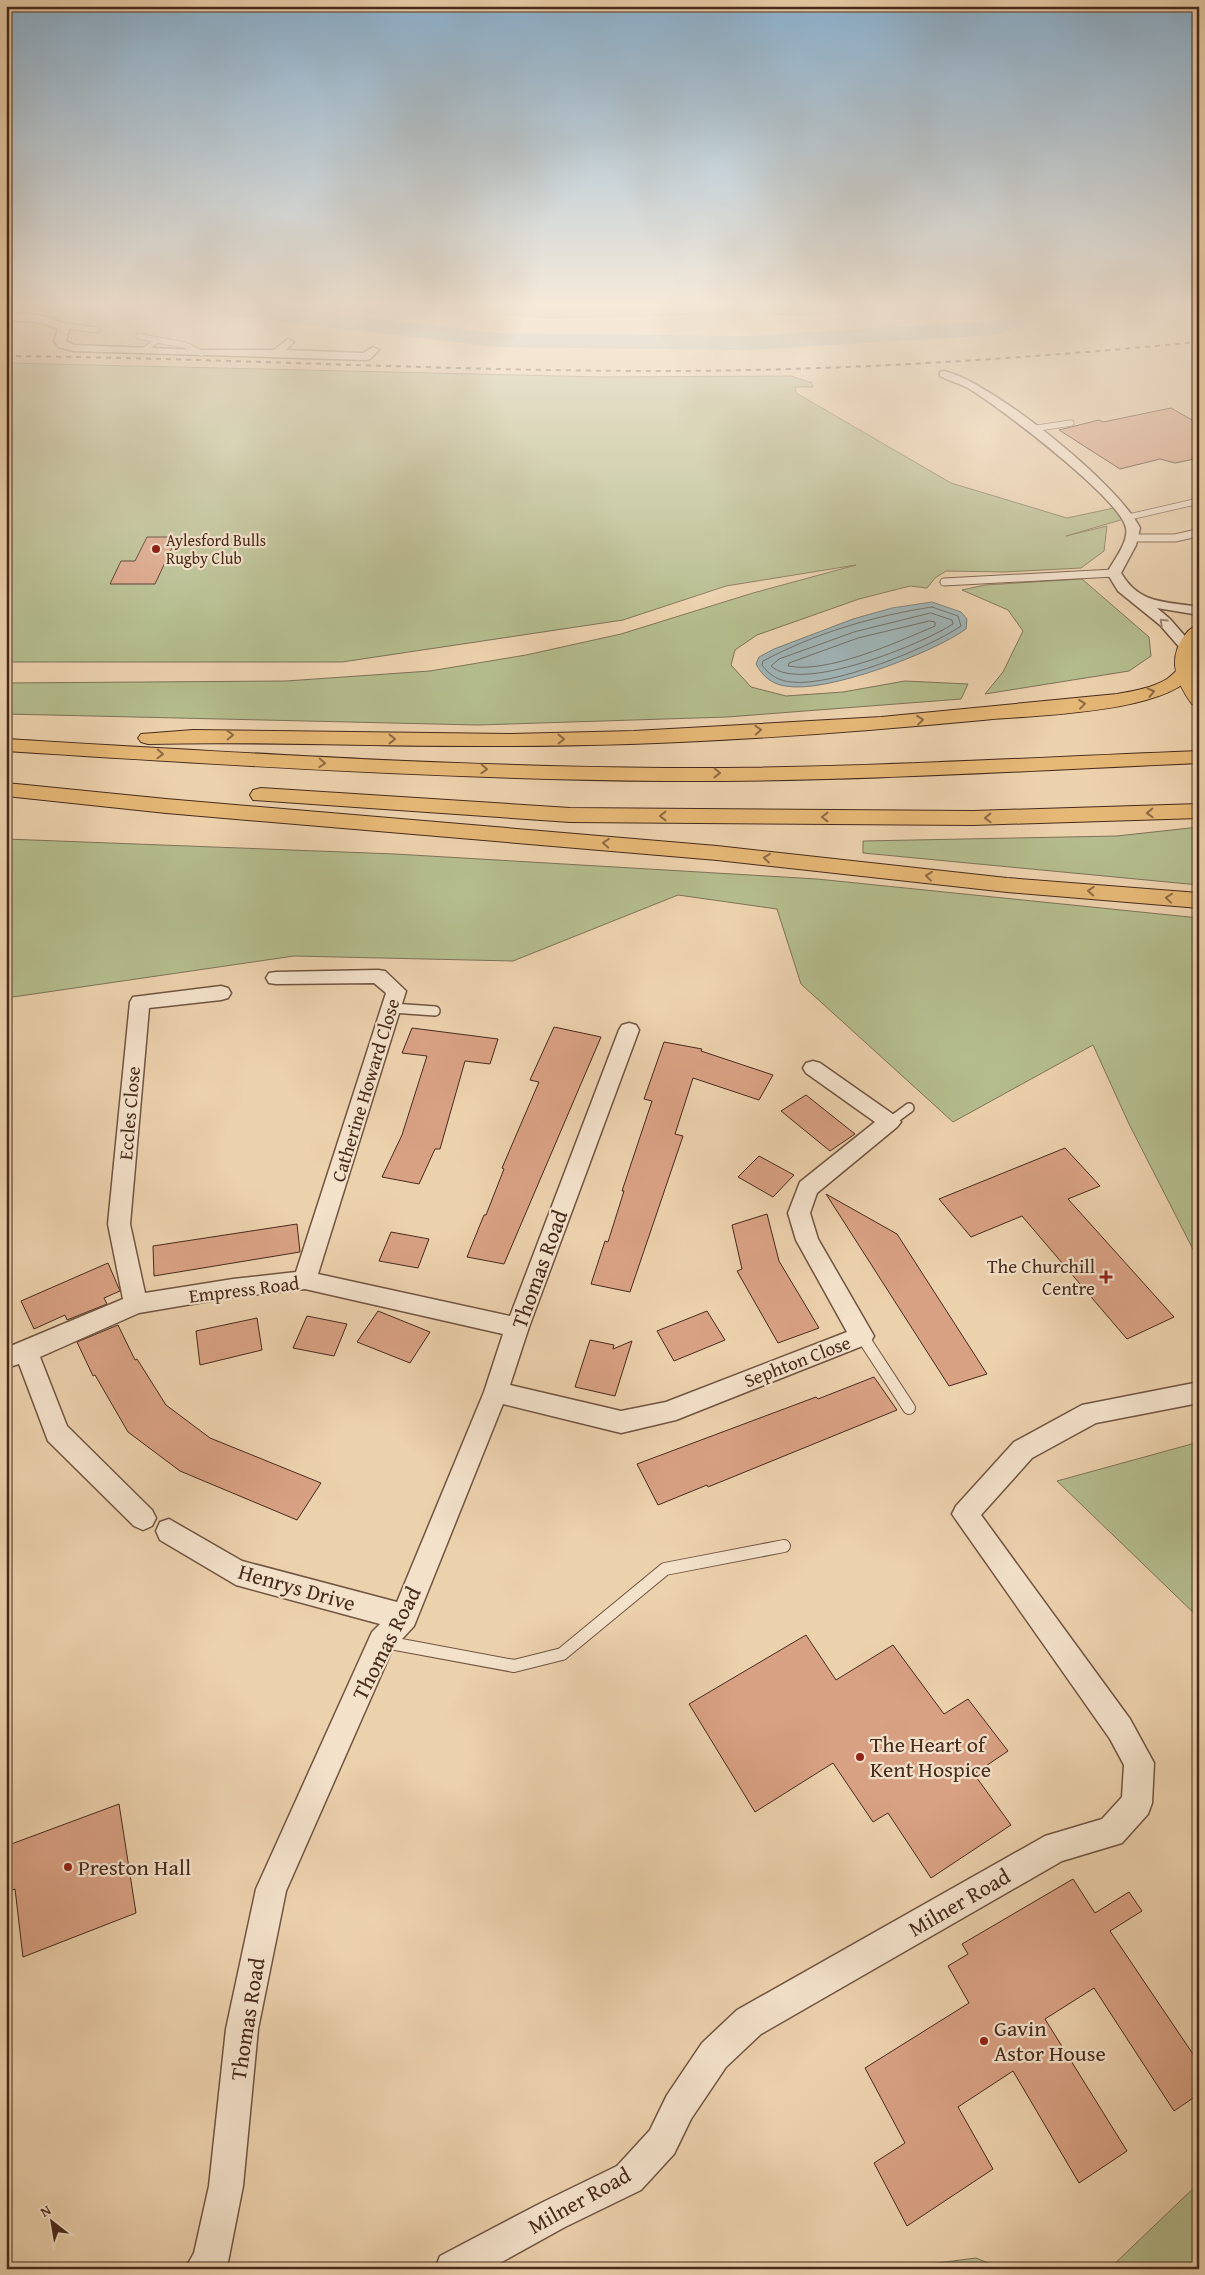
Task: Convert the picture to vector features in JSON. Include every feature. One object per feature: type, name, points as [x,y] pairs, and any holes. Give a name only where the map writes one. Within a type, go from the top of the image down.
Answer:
[{"type":"main road","points":[[1199,630],[1186,646],[1183,657],[1193,693],[1199,700]]},
{"type":"main road","points":[[6,744],[232,734],[348,738],[512,740],[637,737],[892,722],[1112,700],[1162,689],[1175,683],[1186,672]]},
{"type":"main road","points":[[6,744],[341,764],[759,774],[931,770],[1199,756]]},
{"type":"main road","points":[[6,781],[54,782],[570,815],[973,818],[1199,811]]},
{"type":"main road","points":[[6,789],[166,806],[717,853],[1007,884],[1199,901]]},
{"type":"street","points":[[1007,411],[1092,479],[1129,517],[1134,528],[1132,538],[1114,573],[1122,588],[1165,622],[1186,646]]},
{"type":"street","points":[[1138,600],[1199,610]]},
{"type":"street","name":"Catherine Howard Close","points":[[276,978],[378,976],[396,990],[392,1008],[305,1280]]},
{"type":"street","name":"Eccles Close","points":[[136,1304],[119,1224],[140,1002],[221,993]]},
{"type":"street","name":"Thomas Road","points":[[212,2266],[226,2186],[242,2028],[271,1889],[297,1835],[382,1641],[404,1617],[496,1392],[517,1327],[629,1030]]},
{"type":"street","points":[[813,1068],[890,1122]]},
{"type":"street","name":"Sephton Close","points":[[496,1392],[621,1422],[668,1412],[862,1336],[807,1240],[798,1214],[808,1188],[890,1122]]},
{"type":"street","name":"Empress Road","points":[[16,1355],[136,1304],[233,1288],[305,1280],[517,1327]]},
{"type":"street","points":[[16,1355],[57,1433],[143,1518]]},
{"type":"street","name":"Milner Road","points":[[453,2269],[553,2215],[629,2178],[662,2142],[678,2107],[714,2055],[748,2022],[1056,1847],[1111,1832],[1137,1803],[1139,1763],[1120,1729],[965,1514],[1023,1450],[1091,1413],[1199,1392]]},
{"type":"street","name":"Henrys Drive","points":[[169,1531],[236,1572],[404,1617]]},
{"type":"lane","points":[[1031,429],[1071,423]]},
{"type":"lane","points":[[1129,517],[1199,500]]},
{"type":"lane","points":[[1132,538],[1175,538],[1199,532]]},
{"type":"lane","points":[[944,582],[1114,573]]},
{"type":"lane","points":[[392,1008],[435,1011]]},
{"type":"lane","points":[[890,1122],[909,1108]]},
{"type":"lane","points":[[862,1336],[909,1408]]},
{"type":"lane","points":[[382,1641],[514,1666],[562,1654],[665,1569],[784,1546]]},
{"type":"green space","points":[[6,411],[827,411],[951,483],[1067,518],[1114,508],[1124,519],[1066,536],[1107,526],[1104,551],[1081,568],[1004,572],[946,571],[935,578],[927,588],[910,586],[859,599],[757,635],[735,650],[731,665],[751,687],[786,696],[843,692],[905,681],[968,684],[961,699],[727,717],[478,725],[6,714],[6,683],[286,681],[430,671],[526,655],[621,634],[753,593],[856,565],[726,586],[623,620],[342,662],[6,662]]},
{"type":"green space","points":[[1082,579],[1149,637],[1151,656],[1129,671],[985,694],[1003,672],[1023,631],[1008,610],[962,590],[985,585]]},
{"type":"green space","points":[[1199,827],[1199,885],[863,853],[863,841],[1117,836]]},
{"type":"green space","points":[[6,839],[395,854],[817,879],[1199,918],[1199,1261],[1129,1124],[1093,1045],[953,1122],[801,984],[777,909],[678,895],[513,961],[294,956],[6,998]]},
{"type":"green space","points":[[1199,1442],[1199,1618],[1057,1481]]},
{"type":"green space","points":[[1199,2183],[1199,2269],[1109,2269]]},
{"type":"green space","points":[[976,2258],[1003,2269],[913,2269],[914,2266]]},
{"type":"water","points":[[932,602],[961,612],[967,619],[966,629],[929,649],[878,670],[826,684],[803,687],[785,686],[776,683],[764,676],[756,664],[759,657],[774,649],[853,619],[892,608]]},
{"type":"building","points":[[1156,411],[1177,411],[1199,424],[1199,458],[1175,463],[1160,459],[1120,469],[1059,430],[1099,420],[1103,422]]},
{"type":"building","name":"Aylesford Bulls Rugby Club","points":[[147,537],[177,537],[155,584],[110,584],[121,561],[135,561]]},
{"type":"building","points":[[554,1027],[601,1037],[504,1264],[467,1257],[484,1215],[486,1215],[504,1169],[502,1168],[539,1082],[530,1080]]},
{"type":"building","points":[[412,1028],[498,1039],[490,1064],[465,1061],[440,1149],[435,1149],[419,1184],[382,1177],[402,1135],[427,1056],[402,1053]]},
{"type":"building","points":[[664,1042],[702,1049],[701,1051],[773,1075],[759,1100],[693,1078],[675,1134],[683,1136],[630,1292],[591,1284],[605,1241],[608,1242],[624,1191],[622,1191],[652,1101],[644,1099]]},
{"type":"building","points":[[806,1095],[855,1134],[830,1151],[781,1111]]},
{"type":"building","name":"The Churchill Centre","points":[[1065,1148],[1100,1186],[1068,1199],[1174,1317],[1127,1339],[1022,1216],[971,1237],[939,1199]]},
{"type":"building","points":[[759,1156],[794,1175],[773,1197],[738,1177]]},
{"type":"building","points":[[826,1194],[897,1234],[987,1374],[949,1386]]},
{"type":"building","points":[[767,1214],[779,1261],[819,1328],[778,1343],[737,1271],[742,1269],[732,1225]]},
{"type":"building","points":[[297,1224],[300,1252],[154,1276],[153,1246]]},
{"type":"building","points":[[391,1232],[429,1239],[418,1268],[379,1261]]},
{"type":"building","points":[[108,1263],[120,1291],[104,1298],[107,1304],[67,1320],[65,1315],[34,1329],[21,1301]]},
{"type":"building","points":[[378,1311],[430,1332],[410,1363],[357,1342]]},
{"type":"building","points":[[707,1311],[725,1340],[674,1361],[657,1331]]},
{"type":"building","points":[[307,1316],[347,1324],[334,1356],[293,1348]]},
{"type":"building","points":[[257,1318],[262,1350],[200,1365],[196,1331]]},
{"type":"building","points":[[118,1325],[135,1360],[137,1359],[166,1405],[210,1438],[321,1483],[297,1520],[180,1471],[128,1432],[95,1375],[93,1376],[77,1342]]},
{"type":"building","points":[[590,1340],[614,1345],[613,1349],[632,1341],[615,1396],[575,1387]]},
{"type":"building","points":[[874,1377],[897,1410],[708,1487],[707,1485],[658,1505],[637,1464],[816,1397],[818,1399]]},
{"type":"building","name":"The Heart of Kent Hospice","points":[[806,1635],[836,1680],[893,1645],[944,1714],[968,1699],[1008,1751],[974,1774],[1011,1825],[931,1878],[888,1813],[873,1822],[833,1763],[755,1812],[689,1704]]},
{"type":"building","name":"Preston Hall","points":[[119,1804],[136,1913],[23,1957],[15,1889],[6,1892],[6,1846]]},
{"type":"building","name":"Gavin Astor House","points":[[1073,1879],[1095,1913],[1129,1892],[1142,1911],[1110,1931],[1199,2063],[1199,2094],[1174,2111],[1094,1988],[1045,2019],[1127,2151],[1079,2183],[1013,2071],[958,2107],[993,2169],[907,2226],[874,2163],[905,2143],[865,2068],[969,2003],[948,1966],[968,1954],[962,1944]]},
{"type":"place","name":"Aylesford Bulls Rugby Club","points":[[156,549]]},
{"type":"place","name":"The Churchill Centre","points":[[1106,1277]]},
{"type":"place","name":"The Heart of Kent Hospice","points":[[860,1757]]},
{"type":"place","name":"Preston Hall","points":[[68,1867]]},
{"type":"place","name":"Gavin Astor House","points":[[984,2041]]}]
